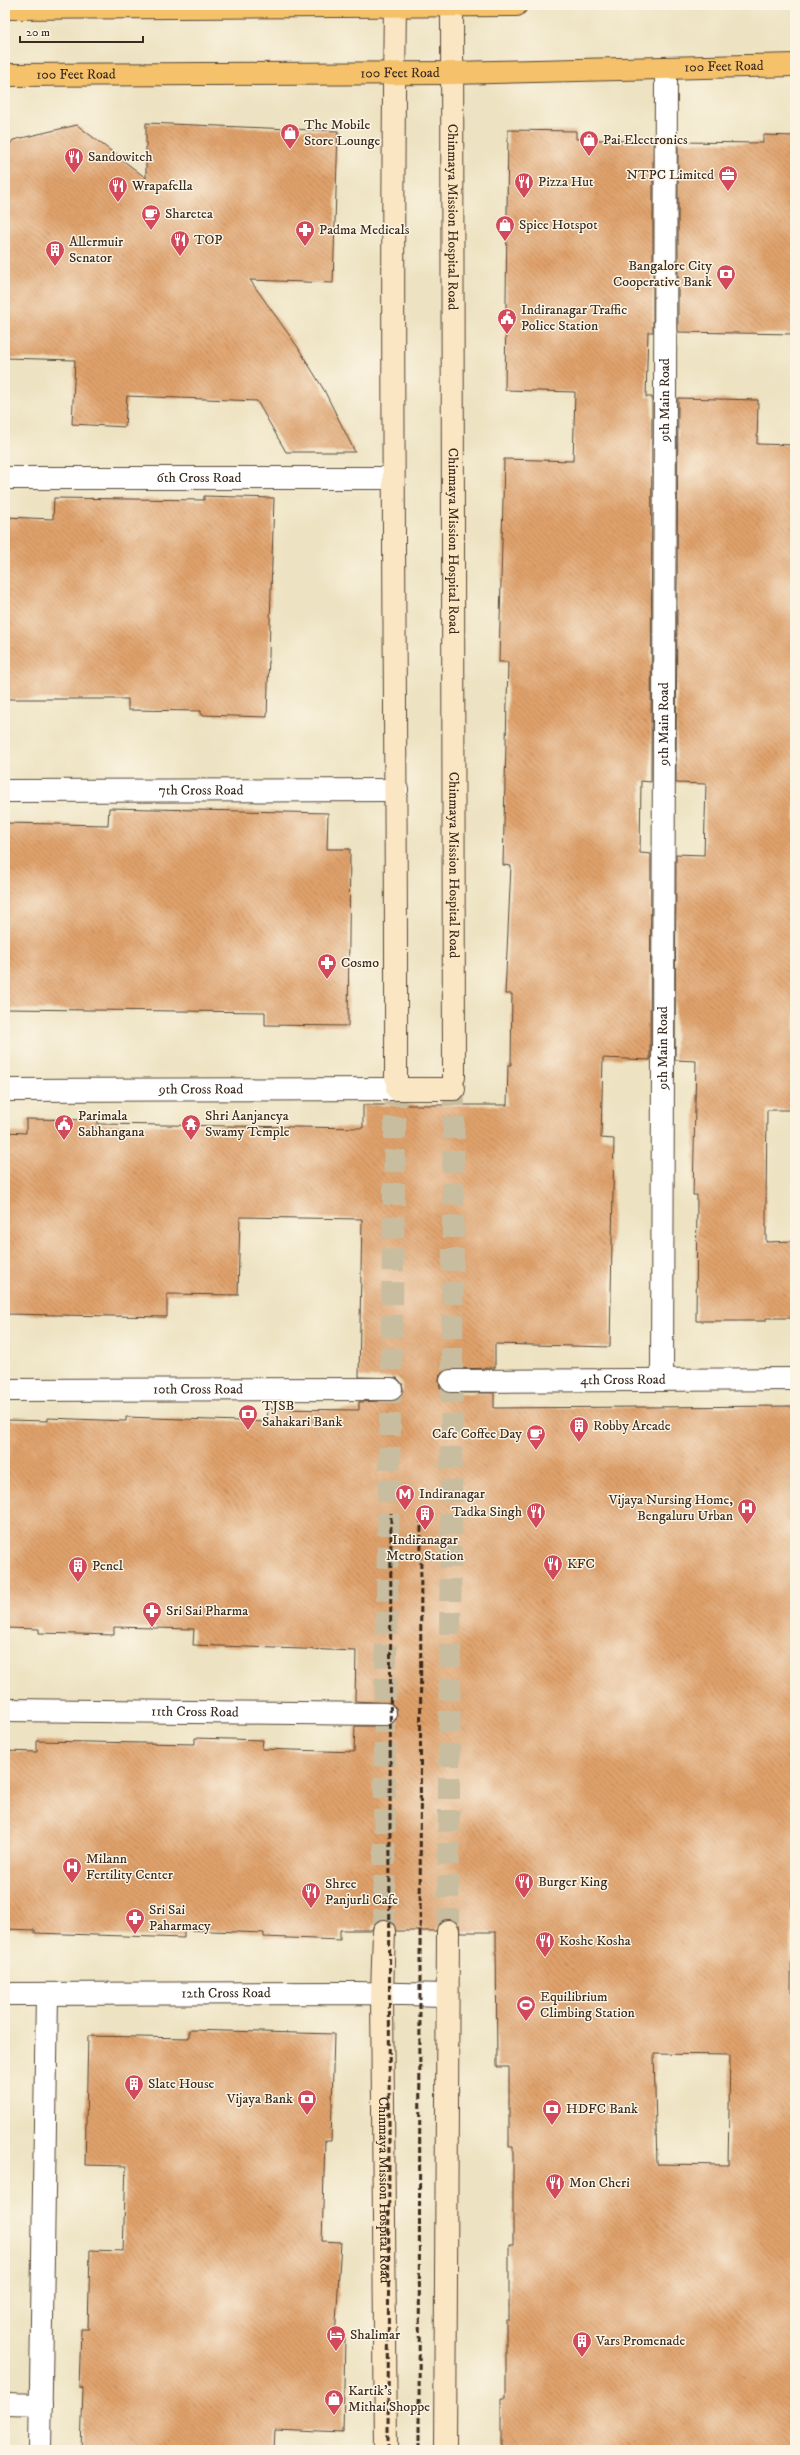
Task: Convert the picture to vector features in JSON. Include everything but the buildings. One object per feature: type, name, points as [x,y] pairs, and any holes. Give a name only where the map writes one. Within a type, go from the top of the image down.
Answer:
[{"type":"main road","points":[[5,8],[516,5]]},
{"type":"main road","points":[[395,6],[393,478],[397,790],[396,1083]]},
{"type":"main road","name":"Chinmaya Mission Hospital Road","points":[[396,1083],[454,1083],[452,6]]},
{"type":"main road","name":"100 Feet Road","points":[[5,75],[394,74],[795,65]]},
{"type":"main road","name":"Chinmaya Mission Hospital Road","points":[[384,1931],[382,1993],[386,2450]]},
{"type":"main road","points":[[445,2450],[448,1932]]},
{"type":"street","name":"9th Main Road","points":[[662,1380],[666,69]]},
{"type":"street","name":"6th Cross Road","points":[[5,478],[393,478]]},
{"type":"street","name":"7th Cross Road","points":[[5,791],[397,790]]},
{"type":"street","name":"9th Cross Road","points":[[5,1090],[396,1083]]},
{"type":"street","name":"4th Cross Road","points":[[451,1381],[795,1379]]},
{"type":"street","name":"10th Cross Road","points":[[5,1390],[391,1388]]},
{"type":"street","name":"11th Cross Road","points":[[5,1710],[385,1714]]},
{"type":"street","name":"12th Cross Road","points":[[5,1994],[382,1993],[447,1995]]},
{"type":"street","points":[[40,2450],[47,1994]]},
{"type":"street","points":[[5,2404],[41,2406]]},
{"type":"tunnel","points":[[384,1931],[385,1714],[396,1077]]},
{"type":"tunnel","points":[[448,1931],[454,1077]]},
{"type":"railway","points":[[388,2450],[391,1513]]},
{"type":"railway","points":[[419,2450],[421,1513]]},
{"type":"place","name":"The Mobile Store Lounge","points":[[290,150]]},
{"type":"place","name":"Pai Electronics","points":[[589,157]]},
{"type":"place","name":"Sandowitch","points":[[74,174]]},
{"type":"place","name":"NTPC Limited","points":[[728,192]]},
{"type":"place","name":"Pizza Hut","points":[[524,199]]},
{"type":"place","name":"Wrapafella","points":[[118,203]]},
{"type":"place","name":"Sharetea","points":[[151,231]]},
{"type":"place","name":"Spice Hotspot","points":[[505,242]]},
{"type":"place","name":"Padma Medicals","points":[[305,247]]},
{"type":"place","name":"TOP","points":[[180,257]]},
{"type":"place","name":"Allermuir Senator","points":[[55,267]]},
{"type":"place","name":"Bangalore City Cooperative Bank","points":[[726,291]]},
{"type":"place","name":"Indiranagar Traffic Police Station","points":[[507,335]]},
{"type":"place","name":"Cosmo","points":[[327,980]]},
{"type":"place","name":"Parimala Sabhangana","points":[[64,1141]]},
{"type":"place","name":"Shri Aanjaneya Swamy Temple","points":[[191,1141]]},
{"type":"place","name":"TJSB Sahakari Bank","points":[[248,1431]]},
{"type":"place","name":"Robby Arcade","points":[[579,1443]]},
{"type":"place","name":"Cafe Coffee Day","points":[[536,1451]]},
{"type":"place","name":"Indiranagar","points":[[405,1511]]},
{"type":"place","name":"Vijaya Nursing Home, Bengaluru Urban","points":[[747,1525]]},
{"type":"place","name":"Tadka Singh","points":[[536,1529]]},
{"type":"place","name":"Indiranagar Metro Station","points":[[425,1531]]},
{"type":"place","name":"KFC","points":[[553,1581]]},
{"type":"place","name":"Penel","points":[[78,1583]]},
{"type":"place","name":"Sri Sai Pharma","points":[[152,1628]]},
{"type":"place","name":"Milann Fertility Center","points":[[72,1884]]},
{"type":"place","name":"Burger King","points":[[524,1899]]},
{"type":"place","name":"Shree Panjurli Cafe","points":[[311,1909]]},
{"type":"place","name":"Sri Sai Paharmacy","points":[[135,1935]]},
{"type":"place","name":"Koshe Kosha","points":[[545,1958]]},
{"type":"place","name":"Equilibrium Climbing Station","points":[[526,2022]]},
{"type":"place","name":"Slate House","points":[[134,2101]]},
{"type":"place","name":"Vijaya Bank","points":[[307,2116]]},
{"type":"place","name":"HDFC Bank","points":[[552,2126]]},
{"type":"place","name":"Mon Cheri","points":[[555,2200]]},
{"type":"place","name":"Shalimar","points":[[336,2352]]},
{"type":"place","name":"Vars Promenade","points":[[582,2358]]},
{"type":"place","name":"Kartik's Mithai Shoppe","points":[[334,2416]]}]
